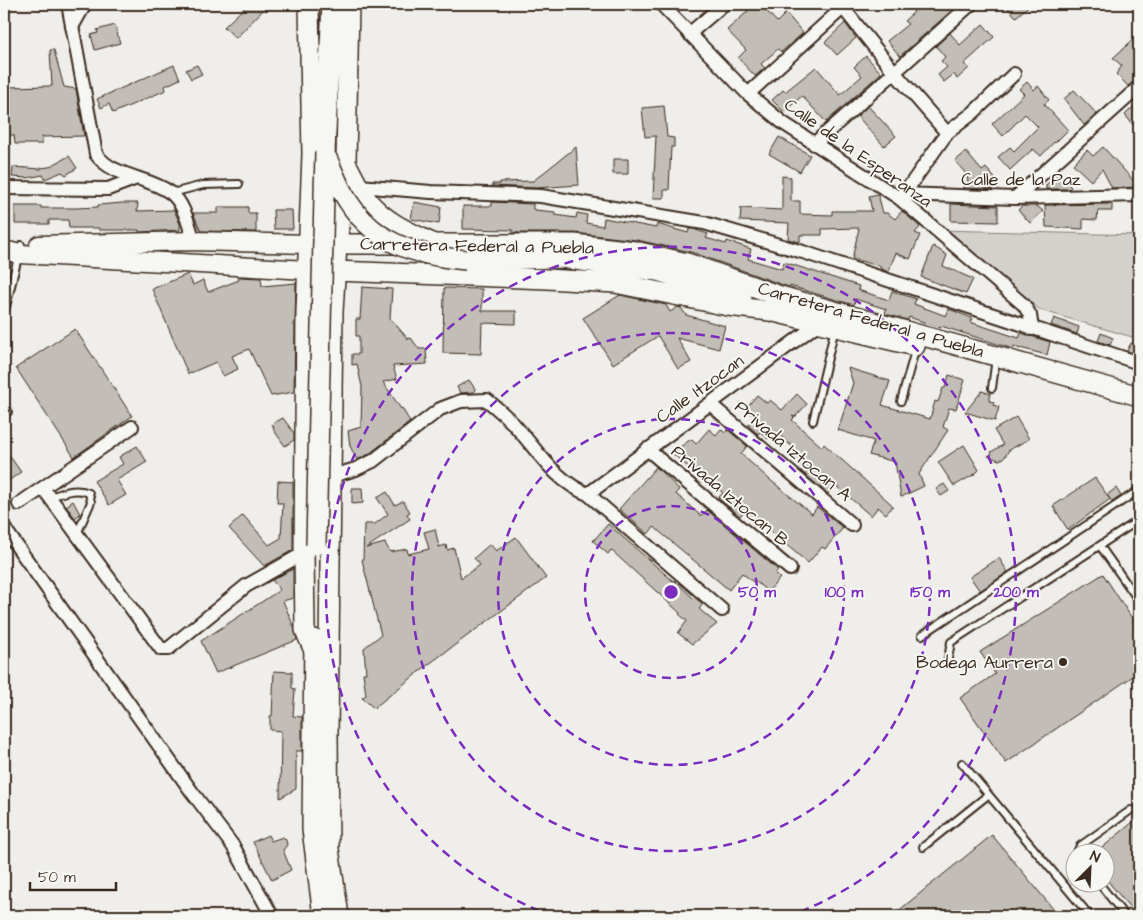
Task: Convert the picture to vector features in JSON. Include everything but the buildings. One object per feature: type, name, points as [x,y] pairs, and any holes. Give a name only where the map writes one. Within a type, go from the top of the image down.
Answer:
[{"type":"main road","points":[[309,4],[318,153],[310,549]]},
{"type":"main road","points":[[332,4],[309,244],[306,312],[310,549],[314,651],[328,849],[339,916]]},
{"type":"main road","points":[[323,916],[312,829],[320,734],[332,476],[333,312],[337,245],[346,159],[350,4]]},
{"type":"main road","points":[[318,153],[346,159]]},
{"type":"main road","points":[[318,153],[357,214],[375,232],[413,252],[466,260],[561,258],[657,271],[697,283],[770,311]]},
{"type":"main road","points":[[346,159],[366,200],[385,218],[424,244],[440,249],[443,254],[441,268],[435,275]]},
{"type":"main road","name":"Carretera Federal a Puebla","points":[[12,250],[194,241],[337,245],[574,244],[635,251],[687,263],[780,296],[829,317],[995,362],[1139,396]]},
{"type":"main road","points":[[412,275],[406,261],[407,254],[424,244]]},
{"type":"main road","name":"Carretera Federal a Puebla","points":[[12,250],[336,272],[547,278],[615,283],[728,306],[829,317]]},
{"type":"main road","points":[[306,312],[333,312]]},
{"type":"main road","name":"Carretera Federal a Puebla","points":[[995,362],[1139,408]]},
{"type":"street","points":[[71,4],[72,27],[96,154],[100,161],[115,169],[172,193],[181,207],[194,241]]},
{"type":"street","points":[[72,27],[85,4]]},
{"type":"street","name":"Calle de la Esperanza","points":[[661,4],[748,94],[783,123],[814,144],[901,196],[1024,305],[1030,315],[1032,329]]},
{"type":"street","points":[[690,34],[724,4]]},
{"type":"street","points":[[814,144],[970,4]]},
{"type":"street","points":[[748,94],[844,5],[895,73],[947,133]]},
{"type":"street","points":[[901,196],[947,133],[973,113],[1014,74]]},
{"type":"street","points":[[1015,198],[1139,87]]},
{"type":"street","points":[[4,188],[108,189],[137,178]]},
{"type":"street","points":[[359,186],[430,192],[541,196],[704,223],[803,252],[1139,363]]},
{"type":"street","name":"Calle de la Paz","points":[[901,196],[1015,198],[1139,195]]},
{"type":"street","name":"Calle Itzocan","points":[[588,494],[829,317]]},
{"type":"street","points":[[332,476],[356,469],[373,461],[440,409],[461,401],[487,400],[517,427],[550,467],[577,490],[588,494],[722,610]]},
{"type":"street","name":"Privada Iztocan A","points":[[710,404],[852,525]]},
{"type":"street","points":[[18,504],[46,492],[132,427]]},
{"type":"street","name":"Privada Iztocan B","points":[[648,450],[790,569]]},
{"type":"street","points":[[46,492],[161,649],[168,649],[246,586],[310,549]]},
{"type":"street","points":[[4,528],[192,792],[233,846],[272,916]]},
{"type":"lane","points":[[172,193],[204,185],[239,184]]},
{"type":"lane","points":[[4,315],[12,250]]},
{"type":"lane","points":[[813,421],[829,317]]},
{"type":"lane","points":[[900,401],[918,341]]},
{"type":"lane","points":[[992,388],[995,362]]},
{"type":"lane","points":[[46,492],[82,490],[89,493],[91,502],[77,534]]},
{"type":"lane","points":[[922,635],[1139,490]]},
{"type":"lane","points":[[947,664],[951,642],[1139,520]]},
{"type":"lane","points":[[1100,546],[1139,602]]},
{"type":"lane","points":[[962,763],[1090,916]]},
{"type":"lane","points":[[923,847],[988,795]]},
{"type":"lane","points":[[1086,842],[1131,810]]},
{"type":"lane","points":[[1106,892],[1126,916]]},
{"type":"shaded area","points":[[939,230],[1139,235],[1139,339],[1040,310]]},
{"type":"place","name":"Bodega Aurrera","points":[[1063,662]]}]
